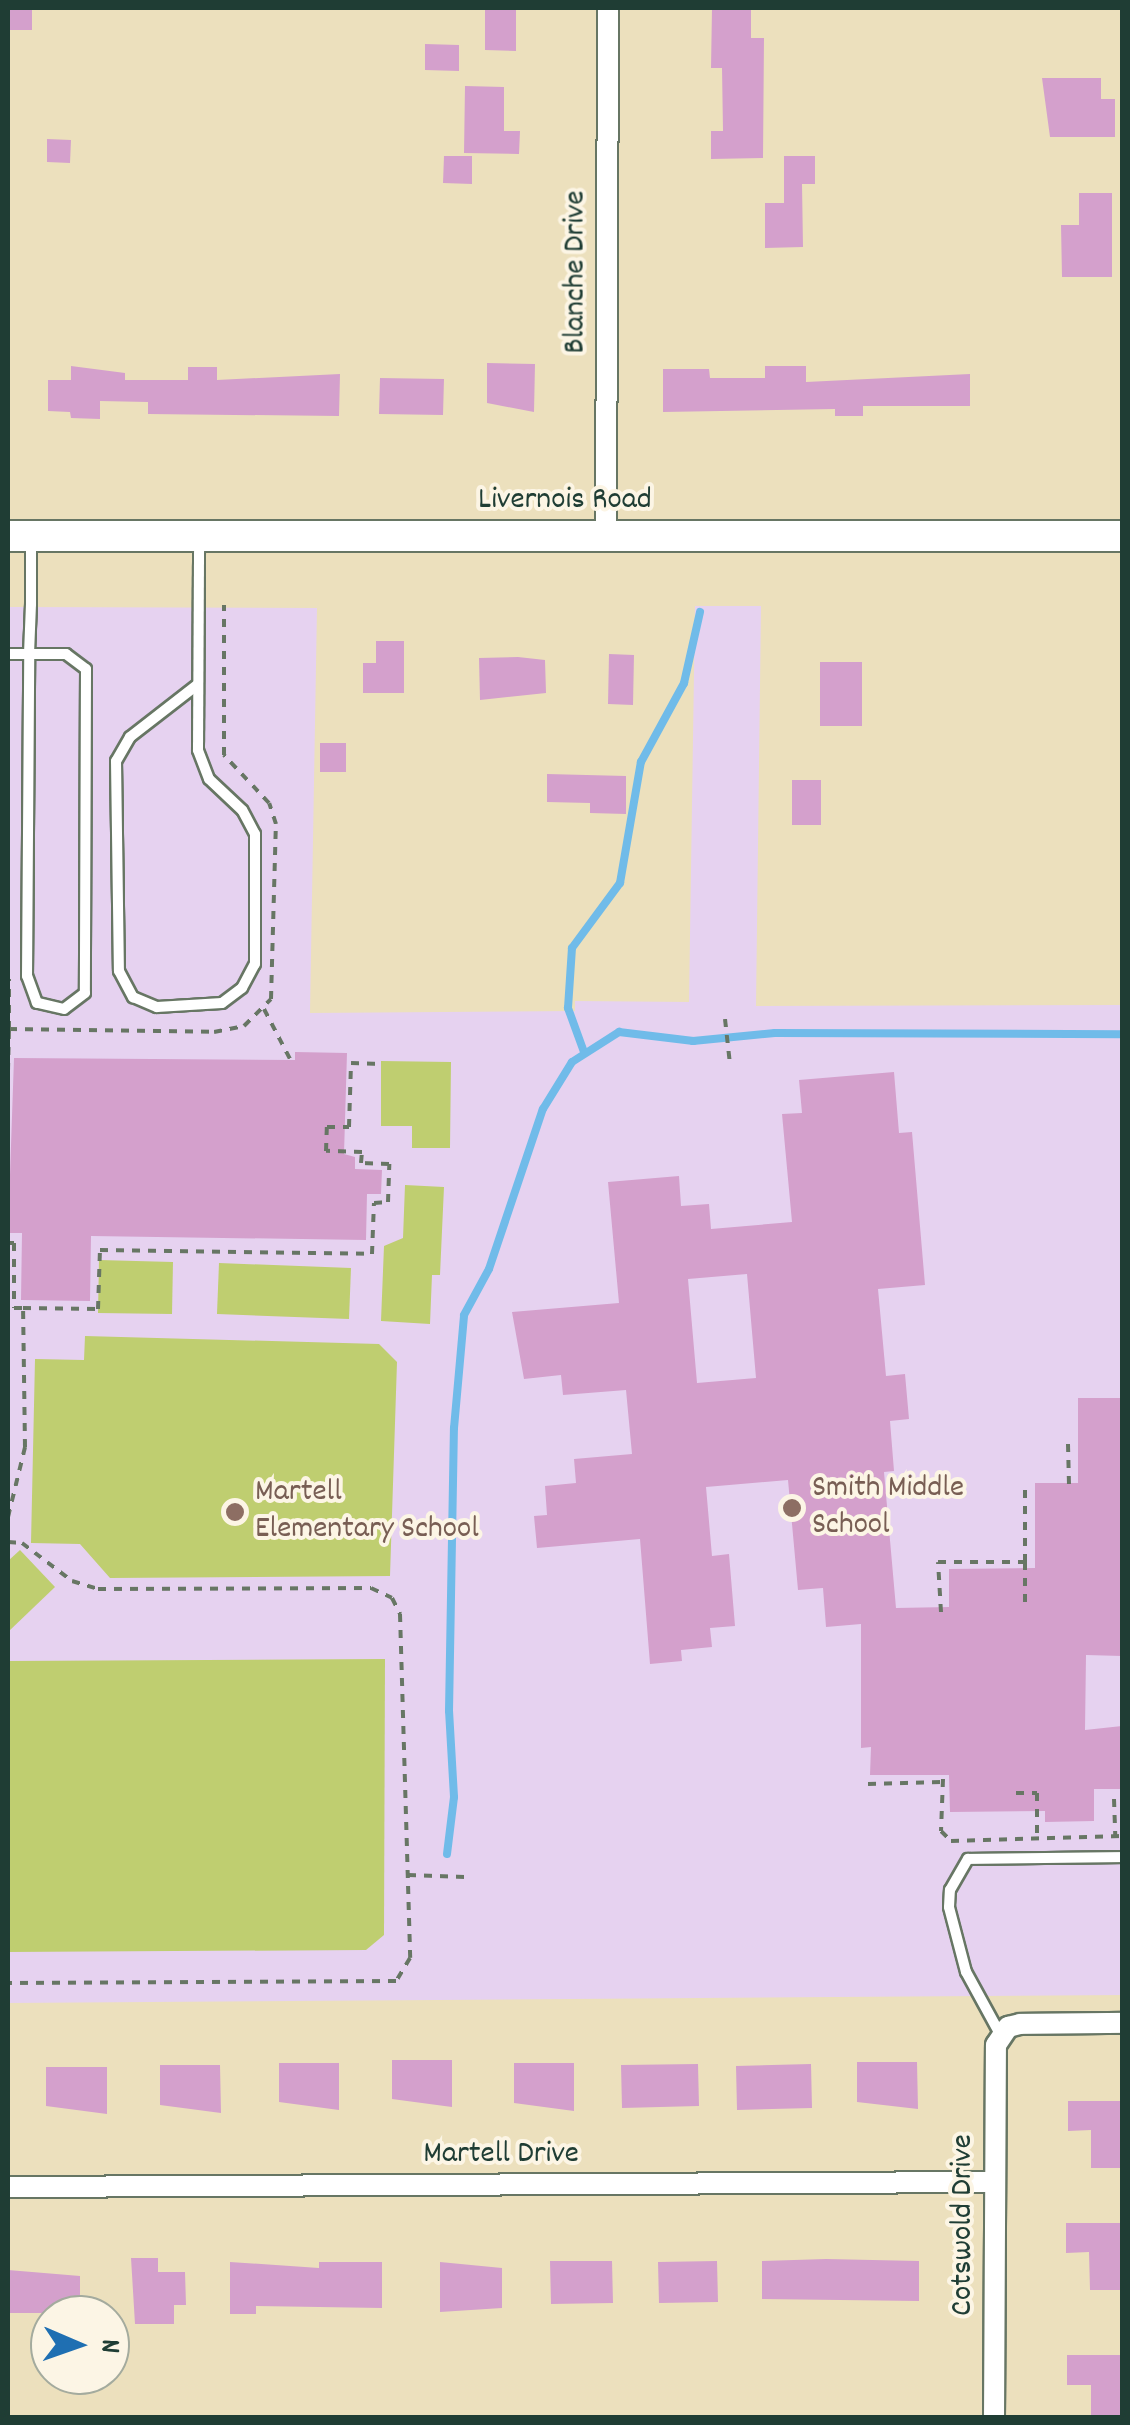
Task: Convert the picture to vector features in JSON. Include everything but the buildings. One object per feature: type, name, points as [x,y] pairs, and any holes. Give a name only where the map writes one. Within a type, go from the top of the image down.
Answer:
[{"type":"main road","name":"Livernois Road","points":[[19,536],[1122,536]]},
{"type":"street","name":"Blanche Drive","points":[[606,536],[608,8]]},
{"type":"street","points":[[1000,2034],[1030,2024],[1122,2023]]},
{"type":"street","name":"Cotswold Drive","points":[[994,2418],[994,2067],[1000,2034]]},
{"type":"street","name":"Martell Drive","points":[[8,2187],[994,2182]]},
{"type":"lane","points":[[8,654],[29,654],[66,654],[86,670],[85,994],[64,1009],[37,1003],[27,976],[29,654],[19,536]]},
{"type":"lane","points":[[197,685],[130,736],[116,760],[119,971],[133,998],[157,1007],[222,1003],[242,988],[255,964],[255,834],[242,810],[209,779],[198,750],[199,537]]},
{"type":"lane","points":[[1000,2034],[966,1972],[949,1907],[950,1890],[968,1859],[1122,1856]]},
{"type":"path","points":[[8,1071],[8,1029],[214,1032],[244,1026],[264,1008],[277,975],[276,824],[269,804],[224,755],[224,604]]},
{"type":"path","points":[[264,1008],[290,1059]]},
{"type":"path","points":[[725,1019],[730,1064]]},
{"type":"path","points":[[8,1243],[14,1244],[14,1308],[98,1309],[100,1250],[372,1254],[374,1203],[388,1202],[389,1164],[360,1163],[362,1152],[326,1151],[326,1139],[327,1126],[349,1127],[351,1063],[381,1064]]},
{"type":"path","points":[[8,1517],[25,1447],[23,1308]]},
{"type":"path","points":[[1068,1444],[1068,1484]]},
{"type":"path","points":[[1025,1602],[1026,1483]]},
{"type":"path","points":[[8,1542],[22,1543],[72,1581],[98,1589],[371,1588],[392,1598],[400,1614],[410,1958],[396,1981],[8,1982]]},
{"type":"path","points":[[941,1612],[938,1562],[1025,1562]]},
{"type":"path","points":[[868,1784],[942,1781],[946,1838],[1122,1836]]},
{"type":"path","points":[[1016,1793],[1039,1793],[1037,1838]]},
{"type":"path","points":[[1114,1798],[1114,1836]]},
{"type":"path","points":[[408,1874],[465,1878]]},
{"type":"shaded area","points":[[695,606],[761,606],[756,1006],[1122,1005],[1122,1995],[8,2003],[8,607],[317,608],[310,1013],[575,1011],[575,1001],[689,1002]]},
{"type":"green space","points":[[381,1061],[451,1062],[450,1148],[412,1148],[412,1126],[381,1126]]},
{"type":"green space","points":[[405,1185],[444,1187],[440,1275],[432,1275],[430,1324],[381,1321],[384,1246],[403,1238]]},
{"type":"green space","points":[[99,1260],[173,1262],[172,1314],[98,1313]]},
{"type":"green space","points":[[219,1263],[351,1268],[349,1319],[217,1314]]},
{"type":"green space","points":[[85,1336],[379,1344],[397,1362],[390,1576],[110,1578],[80,1544],[31,1543],[35,1359],[84,1360]]},
{"type":"green space","points":[[20,1550],[55,1587],[8,1632],[8,1561]]},
{"type":"green space","points":[[385,1659],[384,1935],[366,1950],[8,1952],[8,1661]]},
{"type":"waterway","points":[[584,1052],[568,1008],[572,948],[620,883],[641,762],[684,683],[700,612]]},
{"type":"waterway","points":[[447,1854],[454,1797],[449,1711],[454,1428],[464,1315],[489,1269],[543,1109],[572,1062],[619,1032],[693,1041],[775,1033],[1122,1034]]},
{"type":"place","name":"Smith Middle School","points":[[792,1508]]},
{"type":"place","name":"Martell Elementary School","points":[[235,1512]]}]
